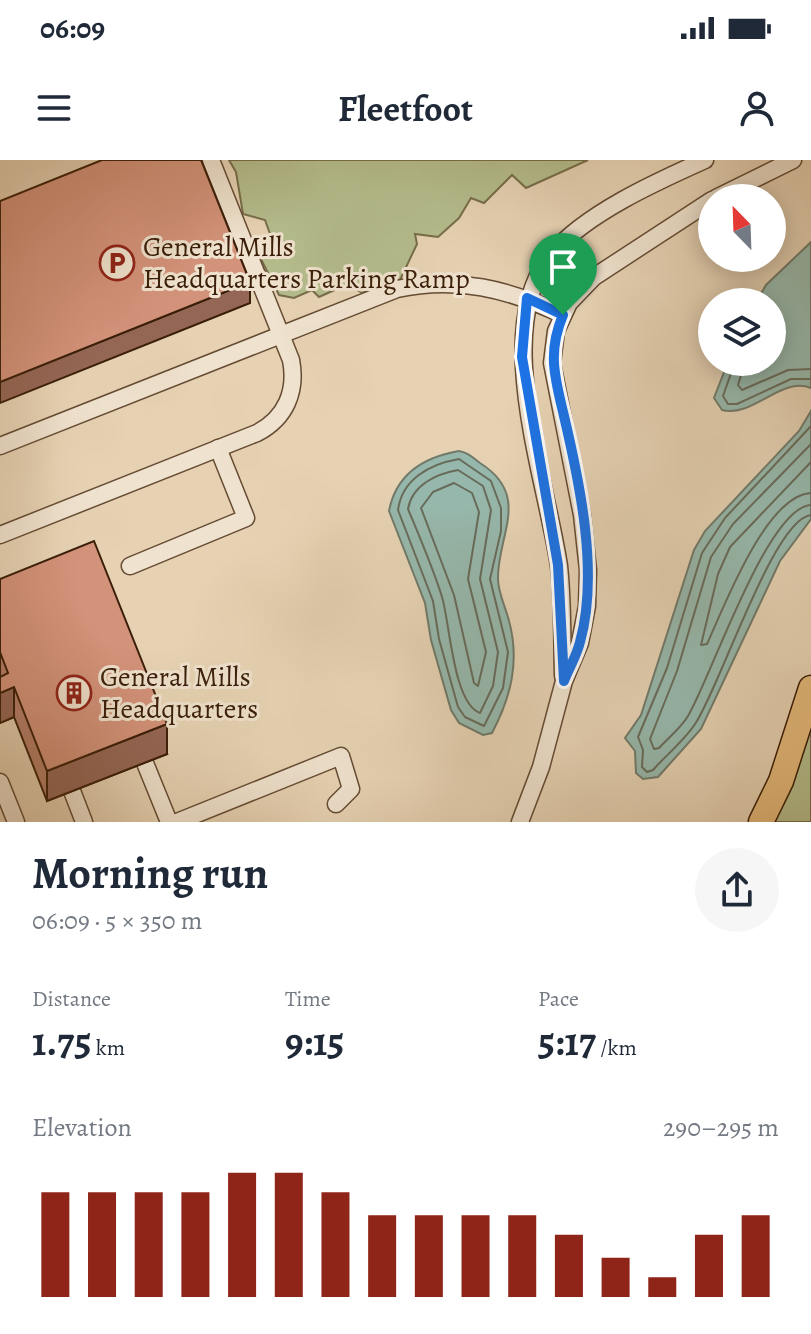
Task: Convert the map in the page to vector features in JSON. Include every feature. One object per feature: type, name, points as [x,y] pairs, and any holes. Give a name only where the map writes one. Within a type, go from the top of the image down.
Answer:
[{"type":"highway","points":[[761,822],[781,781],[811,688]]},
{"type":"lane","points":[[0,535],[266,428],[283,411],[294,381],[282,334],[212,160],[196,167]]},
{"type":"lane","points":[[564,681],[558,565],[522,357],[527,298],[543,266],[572,234],[656,184],[705,160]]},
{"type":"lane","points":[[744,184],[793,160]]},
{"type":"lane","points":[[520,822],[541,767],[564,681],[580,643],[588,570],[582,515],[552,363],[556,331],[569,303],[594,277],[698,209]]},
{"type":"lane","points":[[0,446],[282,334],[416,285],[465,284],[527,298],[563,315]]},
{"type":"lane","points":[[130,566],[246,518],[218,448]]},
{"type":"lane","points":[[177,822],[341,756],[351,789],[336,804]]},
{"type":"lane","points":[[145,763],[169,822]]},
{"type":"lane","points":[[2,791],[16,822]]},
{"type":"lane","points":[[72,791],[84,822]]},
{"type":"green space","points":[[229,160],[588,160],[526,188],[512,175],[484,203],[471,198],[459,218],[438,237],[415,234],[417,244],[400,280],[362,293],[348,284],[319,297],[312,290],[294,298],[279,295],[259,255],[274,245],[265,220],[243,214],[236,172]]},
{"type":"green space","points":[[811,712],[811,822],[768,822]]},
{"type":"water","points":[[811,242],[811,388],[789,388],[745,408],[722,410],[714,398],[723,376],[786,376],[786,288],[764,288],[780,272],[786,272],[786,266]]},
{"type":"water","points":[[811,411],[811,519],[780,561],[701,729],[658,777],[643,779],[636,773],[635,751],[625,738],[641,715],[694,550],[705,531],[799,431]]},
{"type":"water","points":[[459,451],[496,476],[505,489],[508,503],[498,579],[514,650],[512,678],[492,733],[483,735],[459,723],[451,710],[431,640],[425,603],[389,511],[398,487],[414,469],[434,458]]},
{"type":"building","name":"General Mills Headquarters Parking Ramp","points":[[102,160],[201,160],[250,282],[0,382],[0,201]]},
{"type":"building","name":"General Mills Headquarters","points":[[94,541],[167,724],[47,771],[14,687],[0,693],[0,677],[8,673],[0,652],[0,579]]},
{"type":"place","name":"General Mills Headquarters Parking Ramp","points":[[117,263]]},
{"type":"place","name":"General Mills Headquarters","points":[[74,693]]},
{"type":"route","points":[[527,298],[563,315],[556,331],[552,363],[582,515],[588,570],[587,606],[580,643],[564,681],[558,565],[521,341],[527,298]]}]
